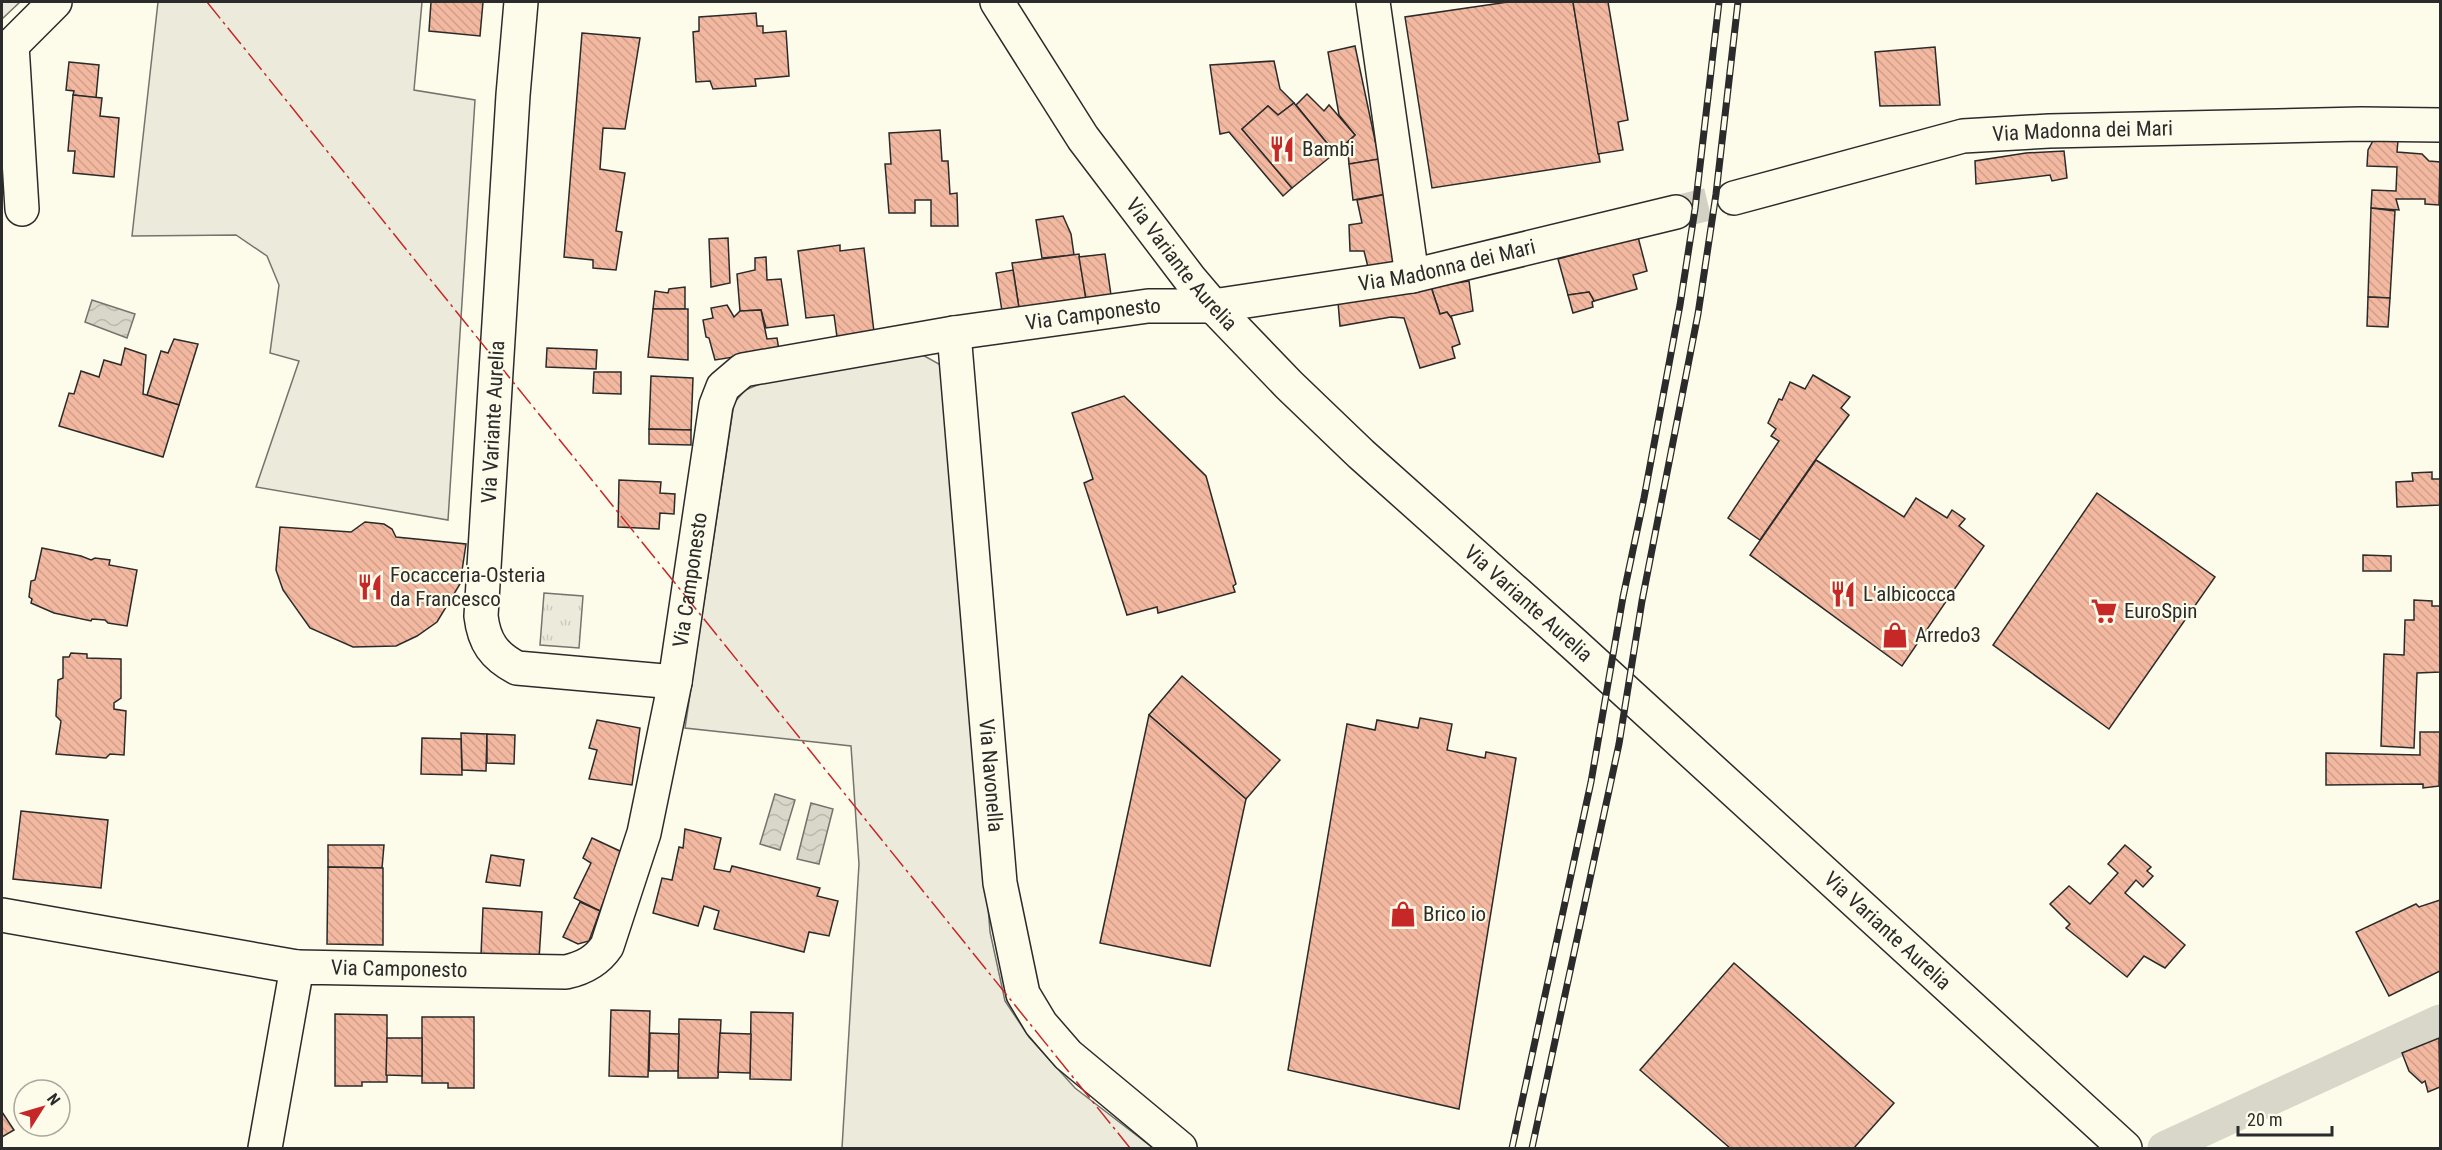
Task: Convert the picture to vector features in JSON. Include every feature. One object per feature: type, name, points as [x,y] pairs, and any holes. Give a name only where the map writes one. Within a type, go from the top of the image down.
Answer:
[{"type":"street","points":[[22,208],[12,45],[55,2]]},
{"type":"street","name":"Via Variante Aurelia","points":[[521,2],[510,131],[482,604],[483,633],[490,648],[502,660],[517,668],[675,682]]},
{"type":"street","name":"Via Variante Aurelia","points":[[997,2],[1083,138],[1213,306],[1289,385],[1361,454],[1610,676],[2117,1141]]},
{"type":"street","points":[[1373,2],[1412,276]]},
{"type":"street","name":"Via Madonna dei Mari","points":[[1734,198],[1963,136],[2060,131],[2361,124],[2440,125]]},
{"type":"street","name":"Via Madonna dei Mari","points":[[1213,306],[1412,276],[1676,212]]},
{"type":"street","name":"Via Camponesto","points":[[2,915],[297,967],[566,972],[581,969],[600,957],[607,946],[644,833],[675,682],[717,405],[723,387],[743,370],[954,333],[1148,306],[1213,306]]},
{"type":"street","name":"Via Navonella","points":[[954,333],[1000,883],[1023,994],[1041,1024],[1068,1055],[1180,1149]]},
{"type":"street","points":[[265,1149],[297,967]]},
{"type":"green space","points":[[2,2],[20,2],[2,19]]},
{"type":"green space","points":[[158,2],[422,2],[414,90],[475,100],[448,520],[256,487],[299,361],[270,353],[279,285],[267,256],[236,235],[132,236]]},
{"type":"green space","points":[[919,353],[939,364],[947,377],[990,932],[1005,1001],[1029,1037],[1075,1088],[1153,1148],[842,1148],[859,864],[851,746],[685,728],[734,403],[745,390],[768,381]]},
{"type":"green space","points":[[544,593],[583,596],[579,648],[540,645]]},
{"type":"water","points":[[92,300],[135,314],[127,338],[85,322]]},
{"type":"water","points":[[775,794],[795,800],[780,850],[760,844]]},
{"type":"water","points":[[811,803],[833,809],[819,864],[797,859]]},
{"type":"building","points":[[431,2],[483,2],[480,36],[429,31]]},
{"type":"building","points":[[1508,2],[1573,2],[1600,162],[1432,188],[1405,17]]},
{"type":"building","points":[[1573,2],[1608,2],[1628,120],[1618,122],[1623,150],[1598,154]]},
{"type":"building","points":[[756,13],[757,26],[763,26],[763,33],[786,31],[789,76],[755,79],[756,86],[713,89],[710,81],[696,82],[693,32],[699,31],[699,17]]},
{"type":"building","points":[[582,33],[640,38],[625,129],[603,128],[600,169],[625,173],[616,231],[622,232],[616,270],[593,268],[593,260],[564,257]]},
{"type":"building","points":[[1355,46],[1379,159],[1349,164],[1347,143],[1355,135],[1339,115],[1328,52]]},
{"type":"building","points":[[1935,47],[1940,105],[1880,106],[1875,52]]},
{"type":"building","points":[[1274,61],[1280,89],[1294,103],[1278,115],[1268,106],[1242,129],[1292,188],[1283,196],[1229,132],[1220,134],[1210,65]]},
{"type":"building","points":[[69,62],[99,65],[96,98],[73,95],[74,91],[66,90]]},
{"type":"building","points":[[1307,94],[1324,111],[1329,105],[1355,135],[1335,153],[1296,105]]},
{"type":"building","points":[[73,95],[102,98],[100,116],[119,118],[114,177],[73,173],[75,151],[68,151]]},
{"type":"building","points":[[1294,103],[1335,153],[1292,188],[1242,129],[1268,106],[1278,115]]},
{"type":"building","points":[[940,130],[942,161],[948,161],[950,194],[957,193],[958,226],[931,226],[931,200],[915,200],[915,213],[889,213],[885,164],[891,164],[889,133]]},
{"type":"building","points":[[2374,139],[2398,140],[2397,152],[2422,154],[2429,161],[2440,162],[2439,205],[2425,204],[2425,199],[2396,199],[2399,210],[2371,208],[2372,190],[2396,191],[2397,167],[2367,166],[2368,150]]},
{"type":"building","points":[[2064,151],[2067,178],[2052,181],[2050,175],[1976,184],[1975,161],[2026,153]]},
{"type":"building","points":[[1379,159],[1387,194],[1353,200],[1349,164]]},
{"type":"building","points":[[1387,194],[1398,268],[1370,275],[1364,251],[1350,251],[1349,225],[1362,223],[1357,200]]},
{"type":"building","points":[[2371,208],[2395,211],[2390,298],[2368,297]]},
{"type":"building","points":[[1063,216],[1071,234],[1074,255],[1042,258],[1036,220]]},
{"type":"building","points":[[1638,237],[1647,271],[1633,275],[1637,289],[1594,301],[1589,292],[1568,295],[1558,259]]},
{"type":"building","points":[[728,238],[730,283],[711,287],[709,239]]},
{"type":"building","points":[[840,245],[840,251],[864,248],[874,332],[837,337],[834,315],[806,318],[798,251]]},
{"type":"building","points":[[1079,254],[1086,299],[1019,308],[1012,263]]},
{"type":"building","points":[[1105,254],[1111,295],[1086,299],[1079,257]]},
{"type":"building","points":[[766,257],[767,280],[781,279],[788,325],[766,328],[761,310],[740,311],[737,274],[755,270],[755,258]]},
{"type":"building","points":[[1013,270],[1019,308],[1002,311],[996,273]]},
{"type":"building","points":[[1469,281],[1473,311],[1451,316],[1452,319],[1447,312],[1440,314],[1431,287]]},
{"type":"building","points":[[685,287],[685,309],[653,309],[655,291],[668,293],[669,289]]},
{"type":"building","points":[[1431,287],[1440,314],[1447,312],[1452,319],[1460,344],[1452,347],[1455,358],[1420,368],[1404,318],[1391,317],[1340,326],[1338,302]]},
{"type":"building","points":[[1589,292],[1594,301],[1592,302],[1593,307],[1573,313],[1568,295]]},
{"type":"building","points":[[2368,297],[2390,298],[2388,327],[2367,326]]},
{"type":"building","points":[[727,305],[734,317],[740,311],[761,310],[767,339],[777,338],[779,350],[715,360],[709,338],[706,337],[703,320],[713,318],[711,308]]},
{"type":"building","points":[[653,309],[688,309],[688,360],[648,357]]},
{"type":"building","points":[[174,339],[198,344],[179,405],[147,395],[161,351],[168,353]]},
{"type":"building","points":[[125,348],[146,355],[143,394],[179,405],[163,457],[59,426],[69,393],[74,394],[81,371],[99,377],[104,360],[121,365]]},
{"type":"building","points":[[547,348],[597,350],[596,369],[546,367]]},
{"type":"building","points":[[594,372],[621,372],[621,394],[593,393]]},
{"type":"building","points":[[1813,375],[1850,397],[1841,408],[1849,415],[1760,540],[1728,518],[1779,441],[1771,436],[1776,429],[1768,423],[1779,399],[1782,400],[1790,382],[1805,389]]},
{"type":"building","points":[[651,376],[693,378],[691,430],[649,429]]},
{"type":"building","points":[[1124,396],[1206,476],[1236,584],[1233,586],[1235,592],[1158,613],[1157,607],[1127,615],[1084,483],[1093,479],[1072,413]]},
{"type":"building","points":[[649,429],[691,430],[691,445],[649,444]]},
{"type":"building","points":[[1816,460],[1904,517],[1916,498],[1947,518],[1952,510],[1965,519],[1959,526],[1984,546],[1902,666],[1750,555]]},
{"type":"building","points":[[2432,472],[2432,479],[2440,479],[2440,505],[2397,507],[2396,482],[2413,481],[2412,473]]},
{"type":"building","points":[[619,480],[661,482],[660,493],[675,494],[674,514],[660,513],[659,529],[618,527]]},
{"type":"building","name":"EuroSpin","points":[[2097,493],[2215,577],[2109,729],[1993,645]]},
{"type":"building","name":"Focacceria-Osteria da Francesco","points":[[365,522],[384,524],[392,529],[396,537],[466,544],[460,584],[437,622],[417,636],[396,646],[353,647],[310,628],[283,590],[276,570],[280,527],[351,532]]},
{"type":"building","points":[[42,548],[91,560],[95,558],[110,560],[109,565],[137,570],[127,626],[108,623],[105,620],[92,619],[91,621],[54,613],[31,603],[32,599],[29,597],[31,581],[35,580]]},
{"type":"building","points":[[2363,555],[2391,556],[2391,571],[2363,571]]},
{"type":"building","points":[[2414,600],[2432,601],[2432,606],[2440,606],[2440,672],[2417,673],[2414,748],[2381,746],[2384,654],[2404,655],[2405,620],[2414,620]]},
{"type":"building","points":[[71,653],[87,654],[87,658],[121,659],[121,698],[114,703],[114,709],[126,711],[124,755],[110,754],[106,758],[56,754],[61,721],[56,716],[58,680],[63,678],[63,657],[69,657]]},
{"type":"building","points":[[1182,676],[1280,760],[1246,799],[1149,715]]},
{"type":"building","points":[[1149,715],[1246,799],[1210,966],[1100,943]]},
{"type":"building","name":"Brico io","points":[[1420,718],[1452,724],[1447,750],[1485,758],[1486,752],[1516,758],[1459,1109],[1288,1070],[1347,724],[1375,730],[1377,720],[1418,728]]},
{"type":"building","points":[[597,720],[640,728],[632,785],[589,779],[597,750],[589,748]]},
{"type":"building","points":[[2420,732],[2440,732],[2439,786],[2423,788],[2423,784],[2326,785],[2326,753],[2420,755]]},
{"type":"building","points":[[461,733],[487,734],[486,771],[462,770]]},
{"type":"building","points":[[487,734],[515,735],[514,764],[487,763]]},
{"type":"building","points":[[422,738],[461,739],[462,775],[421,774]]},
{"type":"building","points":[[21,811],[108,820],[101,888],[13,879]]},
{"type":"building","points":[[685,829],[721,838],[714,869],[730,872],[732,866],[820,888],[817,896],[838,901],[829,936],[809,932],[804,952],[714,929],[719,911],[704,906],[698,926],[653,913],[662,878],[672,880],[679,847],[683,848]]},
{"type":"building","points":[[592,838],[622,852],[600,911],[574,898],[591,863],[583,858]]},
{"type":"building","points":[[328,845],[384,845],[382,868],[328,867]]},
{"type":"building","points":[[2125,845],[2151,867],[2147,871],[2153,876],[2143,887],[2136,880],[2125,893],[2185,945],[2165,968],[2144,956],[2127,977],[2066,928],[2070,924],[2050,904],[2069,886],[2090,904],[2118,873],[2108,864]]},
{"type":"building","points":[[491,855],[524,860],[520,886],[486,882]]},
{"type":"building","points":[[328,867],[383,868],[383,945],[327,944]]},
{"type":"building","points":[[2440,900],[2440,971],[2389,996],[2356,932],[2416,904],[2419,907]]},
{"type":"building","points":[[580,902],[600,911],[589,941],[578,944],[563,937]]},
{"type":"building","points":[[483,908],[542,912],[539,959],[481,955]]},
{"type":"building","points":[[1734,963],[1894,1103],[1854,1148],[1730,1148],[1640,1070]]},
{"type":"building","points":[[611,1010],[650,1011],[648,1077],[609,1076]]},
{"type":"building","points":[[751,1012],[793,1013],[791,1080],[750,1079]]},
{"type":"building","points":[[335,1014],[387,1015],[387,1082],[362,1082],[362,1086],[335,1086]]},
{"type":"building","points":[[422,1017],[474,1017],[474,1088],[448,1088],[448,1083],[422,1083]]},
{"type":"building","points":[[679,1019],[721,1020],[718,1078],[678,1078]]},
{"type":"building","points":[[650,1033],[679,1034],[678,1071],[649,1071]]},
{"type":"building","points":[[720,1033],[751,1034],[750,1073],[718,1072]]},
{"type":"building","points":[[387,1038],[422,1038],[422,1076],[386,1075]]},
{"type":"building","points":[[2439,1038],[2440,1087],[2428,1092],[2425,1081],[2422,1083],[2409,1071],[2402,1053]]},
{"type":"building","points":[[2,1112],[12,1127],[12,1131],[2,1137]]},
{"type":"waterway","points":[[2164,1148],[2440,1021]]},
{"type":"tunnel","points":[[1676,212],[1734,198]]},
{"type":"railway","points":[[1512,1148],[1591,782],[1623,597],[1680,305],[1695,209],[1719,2]]},
{"type":"railway","points":[[1532,1148],[1619,744],[1642,601],[1698,314],[1716,194],[1738,2]]},
{"type":"power","points":[[207,2],[1130,1148]]},
{"type":"place","name":"Bambi","points":[[1282,149]]},
{"type":"place","name":"Focacceria-Osteria da Francesco","points":[[370,587]]},
{"type":"place","name":"L'albicocca","points":[[1843,594]]},
{"type":"place","name":"EuroSpin","points":[[2104,611]]},
{"type":"place","name":"Arredo3","points":[[1895,635]]},
{"type":"place","name":"Brico io","points":[[1403,914]]}]
